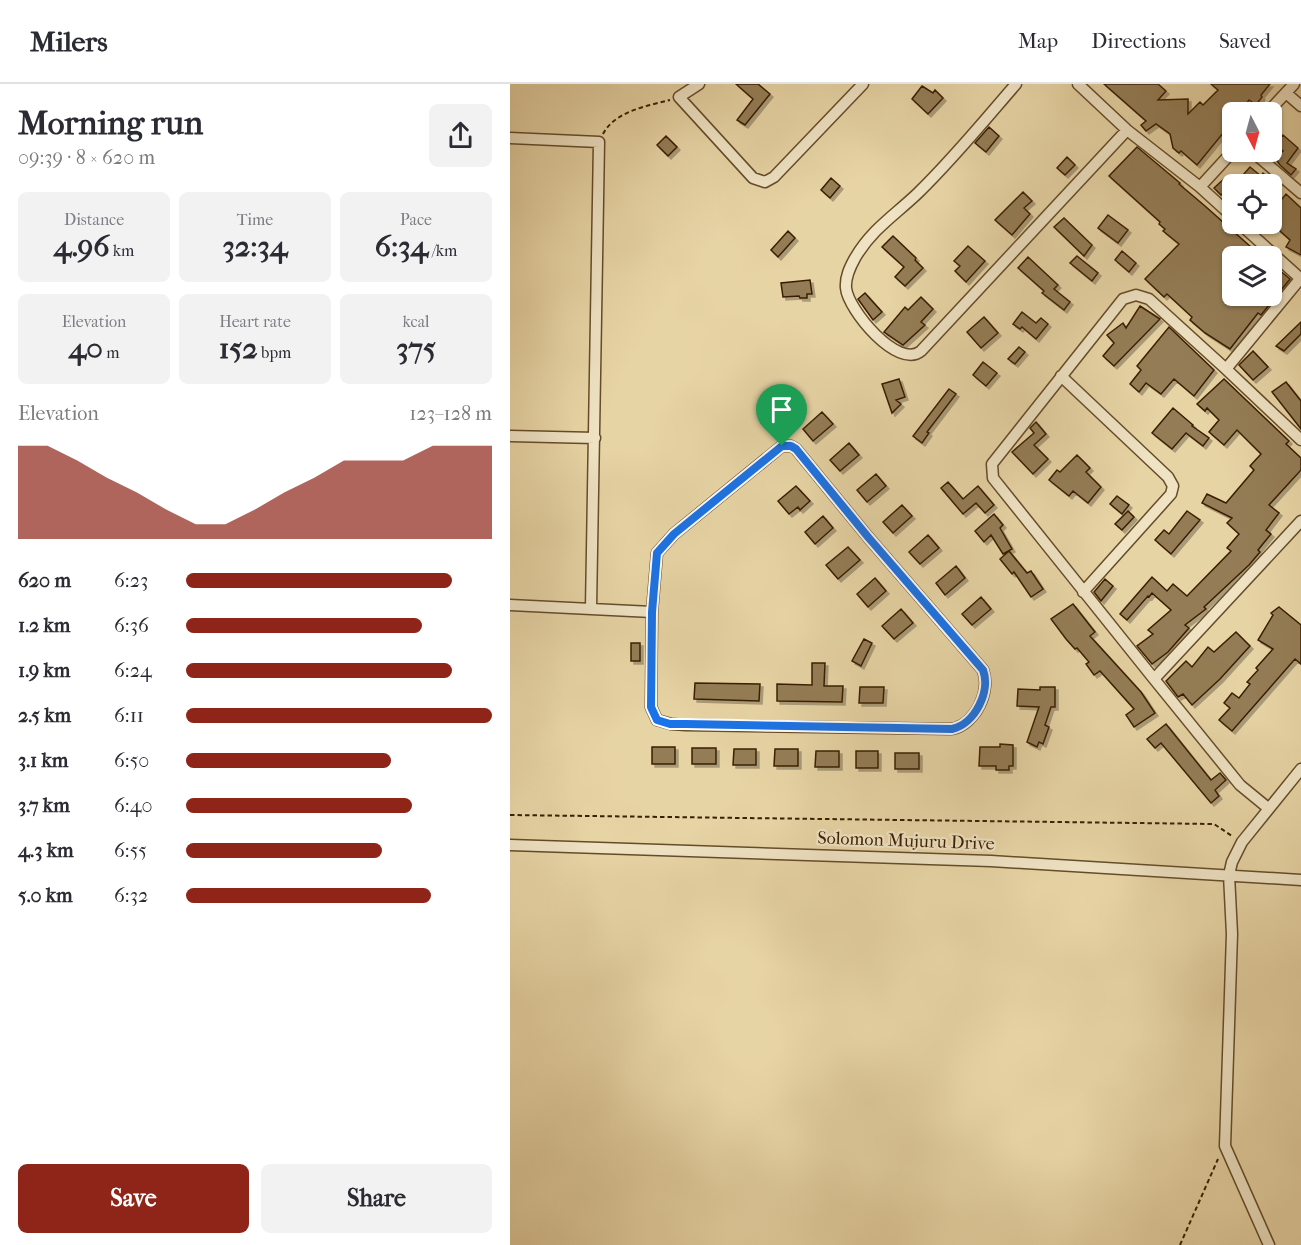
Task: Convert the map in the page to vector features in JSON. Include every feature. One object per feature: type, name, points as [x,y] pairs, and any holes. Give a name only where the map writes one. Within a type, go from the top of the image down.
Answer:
[{"type":"street","points":[[699,84],[679,97],[753,177],[765,182],[774,177],[863,84]]},
{"type":"street","points":[[1016,84],[919,192],[872,232],[849,269],[846,285],[852,307],[874,332],[902,354],[911,356],[921,351],[1127,129]]},
{"type":"street","points":[[1078,84],[1127,129],[1222,207]]},
{"type":"street","points":[[1277,102],[1294,84]]},
{"type":"street","points":[[1286,93],[1301,106]]},
{"type":"street","points":[[510,138],[599,142],[591,608]]},
{"type":"street","points":[[1200,187],[1223,162]]},
{"type":"street","points":[[1265,162],[1301,193]]},
{"type":"street","points":[[1226,369],[1301,279],[1251,234]]},
{"type":"street","points":[[1268,808],[1240,785],[1083,592],[993,478],[992,464],[1123,299],[1136,295],[1149,299],[1301,440]]},
{"type":"street","points":[[1061,376],[1168,477],[1173,486],[1171,494],[1083,592]]},
{"type":"street","points":[[510,436],[595,438]]},
{"type":"street","points":[[791,446],[796,449],[868,537],[979,665],[985,676],[985,688],[974,715],[968,722],[952,729],[663,723],[657,720],[651,707],[652,612],[655,566],[657,553],[662,546],[777,448],[791,446]]},
{"type":"street","points":[[1154,679],[1301,521]]},
{"type":"street","points":[[510,606],[652,612]]},
{"type":"street","points":[[1269,1245],[1225,1146],[1232,934],[1228,875],[1242,842],[1301,769]]},
{"type":"street","name":"Solomon Mujuru Drive","points":[[510,845],[991,861],[1301,880]]},
{"type":"path","points":[[599,142],[610,124],[619,117],[638,108],[679,97]]},
{"type":"path","points":[[510,815],[1214,824],[1242,842]]},
{"type":"path","points":[[1180,1245],[1225,1146]]},
{"type":"building","points":[[736,84],[758,84],[770,94],[745,125],[737,120],[753,99]]},
{"type":"building","points":[[1104,84],[1158,84],[1166,91],[1158,100],[1188,99],[1188,114],[1200,102],[1203,105],[1218,90],[1211,84],[1270,84],[1258,102],[1249,100],[1248,102],[1222,102],[1222,134],[1197,165],[1181,151],[1179,153],[1173,148],[1170,134],[1156,124],[1146,131],[1141,125],[1146,121]]},
{"type":"building","points":[[922,86],[933,93],[935,90],[943,98],[928,114],[912,99]]},
{"type":"building","points":[[989,127],[999,136],[986,152],[975,143]]},
{"type":"building","points":[[666,136],[677,147],[668,156],[657,145]]},
{"type":"building","points":[[1282,136],[1298,148],[1287,163],[1296,169],[1291,175],[1278,162],[1282,162]]},
{"type":"building","points":[[1137,147],[1222,221],[1222,234],[1236,234],[1250,246],[1222,246],[1222,306],[1268,306],[1261,315],[1258,313],[1230,349],[1205,333],[1190,320],[1192,317],[1167,294],[1164,297],[1145,279],[1179,244],[1163,231],[1165,229],[1159,224],[1160,222],[1109,176]]},
{"type":"building","points":[[1067,157],[1075,165],[1065,175],[1057,168]]},
{"type":"building","points":[[1250,167],[1259,174],[1244,174]]},
{"type":"building","points":[[831,178],[840,186],[830,198],[821,190]]},
{"type":"building","points":[[1222,181],[1221,195],[1214,188]]},
{"type":"building","points":[[1023,192],[1032,201],[1024,208],[1030,214],[1012,235],[995,220]]},
{"type":"building","points":[[1286,194],[1301,208],[1301,255],[1286,247],[1290,240],[1282,233],[1282,199]]},
{"type":"building","points":[[1108,215],[1128,230],[1118,243],[1098,228]]},
{"type":"building","points":[[1064,218],[1092,245],[1084,256],[1054,227]]},
{"type":"building","points":[[788,231],[795,238],[778,257],[771,250]]},
{"type":"building","points":[[893,236],[923,268],[905,286],[895,277],[904,267],[882,247]]},
{"type":"building","points":[[968,246],[985,261],[966,282],[955,271],[960,266],[954,261]]},
{"type":"building","points":[[1122,251],[1136,263],[1129,272],[1115,260]]},
{"type":"building","points":[[1077,256],[1098,273],[1092,281],[1070,263]]},
{"type":"building","points":[[1028,257],[1058,285],[1054,289],[1070,302],[1064,310],[1042,293],[1044,291],[1018,268]]},
{"type":"building","points":[[1282,272],[1290,279],[1282,289]]},
{"type":"building","points":[[810,280],[812,294],[807,294],[807,298],[783,297],[781,283]]},
{"type":"building","points":[[865,293],[882,312],[873,320],[858,299]]},
{"type":"building","points":[[921,297],[933,309],[921,322],[925,325],[903,345],[884,332],[905,307],[908,310]]},
{"type":"building","points":[[1140,306],[1160,319],[1114,366],[1103,356],[1114,343],[1107,335],[1123,323],[1126,328]]},
{"type":"building","points":[[1022,312],[1036,323],[1041,318],[1048,324],[1036,339],[1022,327],[1020,329],[1013,324]]},
{"type":"building","points":[[984,317],[998,333],[981,348],[967,332]]},
{"type":"building","points":[[1301,322],[1301,334],[1284,351],[1276,346]]},
{"type":"building","points":[[1169,327],[1214,370],[1194,396],[1174,379],[1161,394],[1146,383],[1139,392],[1130,384],[1141,370],[1137,366]]},
{"type":"building","points":[[1019,347],[1025,352],[1015,364],[1008,359]]},
{"type":"building","points":[[1253,351],[1268,367],[1253,380],[1239,365]]},
{"type":"building","points":[[983,362],[997,373],[986,386],[973,375]]},
{"type":"building","points":[[899,379],[905,397],[896,400],[901,404],[892,413],[882,384]]},
{"type":"building","points":[[1224,379],[1289,441],[1286,444],[1301,458],[1301,470],[1269,505],[1279,513],[1266,530],[1271,534],[1258,550],[1260,552],[1204,607],[1206,609],[1185,625],[1189,628],[1168,652],[1152,664],[1137,646],[1153,634],[1148,630],[1171,610],[1152,593],[1127,620],[1120,614],[1152,577],[1167,591],[1173,584],[1187,596],[1231,551],[1227,548],[1239,534],[1227,523],[1232,518],[1202,503],[1207,494],[1226,503],[1254,470],[1250,466],[1261,454],[1237,430],[1224,445],[1209,432],[1219,420],[1207,408],[1205,411],[1197,404]]},
{"type":"building","points":[[1286,382],[1301,401],[1301,429],[1272,392]]},
{"type":"building","points":[[949,389],[956,394],[927,432],[929,433],[922,443],[913,436]]},
{"type":"building","points":[[1173,408],[1209,438],[1203,446],[1186,433],[1172,449],[1152,433]]},
{"type":"building","points":[[822,412],[833,424],[813,441],[803,429]]},
{"type":"building","points":[[1036,422],[1046,434],[1034,445],[1048,459],[1033,474],[1012,452],[1034,433],[1030,428]]},
{"type":"building","points":[[849,443],[859,455],[840,471],[830,460]]},
{"type":"building","points":[[1077,455],[1090,468],[1086,472],[1101,487],[1088,503],[1073,491],[1069,496],[1049,480],[1057,470],[1060,472]]},
{"type":"building","points":[[876,474],[886,486],[867,502],[857,490]]},
{"type":"building","points":[[948,482],[963,499],[978,486],[994,505],[985,513],[976,503],[963,514],[941,488]]},
{"type":"building","points":[[796,486],[810,501],[800,510],[798,507],[789,514],[778,501]]},
{"type":"building","points":[[1117,496],[1129,505],[1122,514],[1110,504]]},
{"type":"building","points":[[902,505],[912,516],[893,533],[883,522]]},
{"type":"building","points":[[1128,511],[1134,517],[1122,530],[1115,524]]},
{"type":"building","points":[[1187,511],[1200,520],[1171,554],[1155,540],[1164,530],[1169,534]]},
{"type":"building","points":[[994,514],[1003,525],[1000,528],[1012,549],[1003,554],[991,535],[984,542],[975,531]]},
{"type":"building","points":[[823,516],[833,528],[815,544],[805,532]]},
{"type":"building","points":[[928,535],[939,548],[920,564],[909,552]]},
{"type":"building","points":[[848,547],[860,560],[838,579],[826,565]]},
{"type":"building","points":[[1009,551],[1027,573],[1031,571],[1043,589],[1031,597],[1014,572],[1012,574],[1000,559]]},
{"type":"building","points":[[956,566],[965,578],[945,595],[936,583]]},
{"type":"building","points":[[875,578],[886,591],[868,607],[857,594]]},
{"type":"building","points":[[1105,579],[1113,586],[1101,601],[1094,592]]},
{"type":"building","points":[[981,597],[991,609],[972,625],[962,614]]},
{"type":"building","points":[[1073,604],[1095,632],[1090,636],[1141,692],[1155,713],[1134,727],[1126,715],[1134,709],[1100,671],[1094,675],[1086,664],[1089,662],[1066,639],[1051,619]]},
{"type":"building","points":[[1279,607],[1301,625],[1301,664],[1295,659],[1232,731],[1219,720],[1230,708],[1224,703],[1232,693],[1239,698],[1250,684],[1247,682],[1258,670],[1256,668],[1273,649],[1258,640],[1273,615],[1271,613]]},
{"type":"building","points":[[901,609],[913,623],[894,639],[882,626]]},
{"type":"building","points":[[1236,632],[1250,646],[1192,705],[1183,694],[1178,697],[1166,681],[1186,661],[1192,667],[1208,647],[1214,652]]},
{"type":"building","points":[[864,639],[872,643],[861,666],[852,661]]},
{"type":"building","points":[[631,643],[640,643],[640,661],[631,661]]},
{"type":"building","points":[[812,663],[825,663],[824,686],[843,686],[842,702],[777,701],[777,684],[812,685]]},
{"type":"building","points":[[695,683],[760,684],[759,701],[694,699]]},
{"type":"building","points":[[860,687],[884,687],[883,703],[859,703]]},
{"type":"building","points":[[1040,687],[1055,687],[1055,707],[1051,707],[1045,725],[1049,727],[1043,744],[1039,742],[1037,747],[1027,742],[1039,707],[1017,706],[1018,689],[1040,690]]},
{"type":"building","points":[[1166,724],[1211,780],[1220,773],[1226,780],[1215,790],[1219,796],[1211,803],[1161,743],[1155,748],[1147,739]]},
{"type":"building","points":[[1000,744],[1013,745],[1013,766],[1009,766],[1009,770],[996,770],[996,766],[979,766],[980,747],[1000,747]]},
{"type":"building","points":[[652,747],[675,747],[675,764],[652,764]]},
{"type":"building","points":[[692,748],[716,748],[716,764],[692,764]]},
{"type":"building","points":[[734,749],[756,749],[756,765],[733,765]]},
{"type":"building","points":[[775,749],[798,749],[798,766],[774,766]]},
{"type":"building","points":[[816,751],[839,751],[839,767],[815,767]]},
{"type":"building","points":[[856,751],[878,751],[878,768],[856,768]]},
{"type":"building","points":[[895,753],[919,753],[919,769],[895,769]]},
{"type":"route","points":[[782,446],[791,446],[796,449],[868,537],[983,670],[985,688],[974,715],[968,722],[952,729],[670,724],[657,720],[651,707],[651,701],[652,612],[657,553],[674,534],[782,446]]}]
